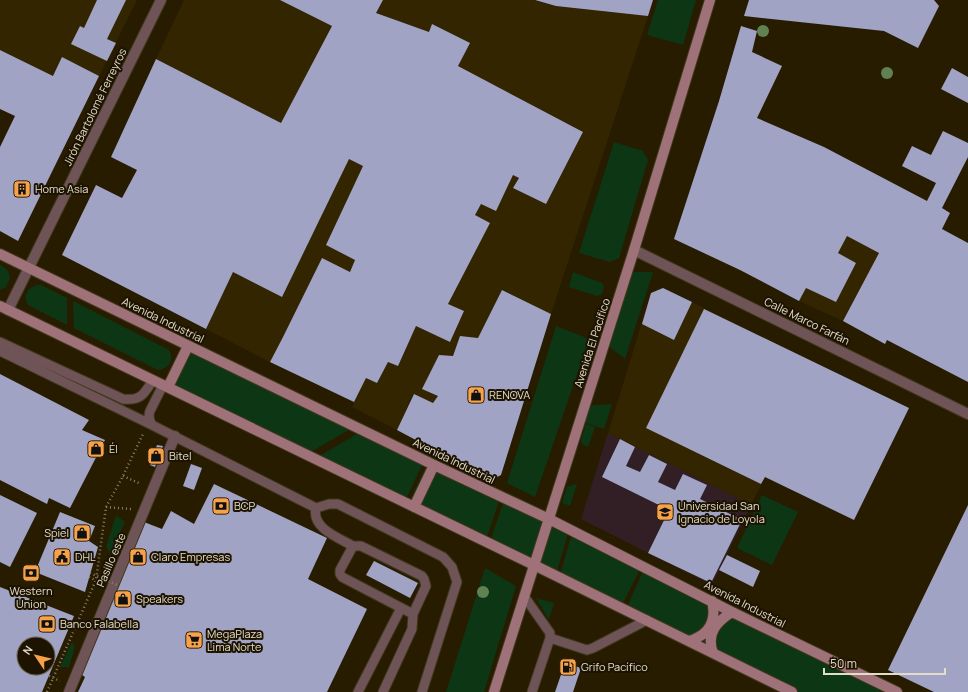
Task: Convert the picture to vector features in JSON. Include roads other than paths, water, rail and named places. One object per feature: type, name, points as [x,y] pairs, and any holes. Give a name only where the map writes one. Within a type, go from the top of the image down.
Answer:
[{"type":"main road","name":"Avenida El Pacífico","points":[[494,692],[634,250],[710,0]]},
{"type":"main road","name":"Avenida Industrial","points":[[0,254],[434,465],[549,519],[732,612],[897,692]]},
{"type":"main road","points":[[4,308],[647,620],[792,692]]},
{"type":"main road","points":[[166,386],[188,346]]},
{"type":"main road","points":[[414,507],[434,465]]},
{"type":"main road","points":[[689,641],[702,636],[707,631],[714,615],[712,601]]},
{"type":"main road","points":[[713,653],[710,645],[712,632],[721,620],[732,612]]},
{"type":"street","name":"Jirón Bartolomé Ferreyros","points":[[4,308],[29,268],[161,0]]},
{"type":"street","name":"Calle Marco Farfán","points":[[634,250],[968,414]]},
{"type":"street","name":"Pasillo este","points":[[69,692],[175,436]]},
{"type":"lane","points":[[0,342],[123,399],[132,400],[142,396],[153,380]]},
{"type":"lane","points":[[0,351],[175,436],[316,508],[329,504],[338,504],[443,557],[452,567],[457,582],[422,692]]},
{"type":"lane","points":[[152,425],[148,415],[153,404],[166,386]]},
{"type":"lane","points":[[316,508],[314,513],[319,524],[323,528],[353,546],[361,546],[422,576],[424,579],[426,586],[413,614],[412,629],[383,692]]},
{"type":"lane","points":[[353,546],[340,570],[342,577],[413,614]]},
{"type":"lane","points":[[524,596],[550,633],[550,638],[532,692]]},
{"type":"lane","points":[[358,692],[401,608]]},
{"type":"lane","points":[[550,638],[587,650],[647,620]]},
{"type":"place","name":"Home Asia","points":[[22,189]]},
{"type":"place","name":"RENOVA","points":[[476,395]]},
{"type":"place","name":"Él","points":[[96,449]]},
{"type":"place","name":"Bitel","points":[[156,456]]},
{"type":"place","name":"BCP","points":[[221,506]]},
{"type":"place","name":"Universidad San Ignacio de Loyola","points":[[665,512]]},
{"type":"place","name":"Spiel","points":[[82,533]]},
{"type":"place","name":"DHL","points":[[62,557]]},
{"type":"place","name":"Claro Empresas","points":[[138,557]]},
{"type":"place","name":"Western Union","points":[[31,573]]},
{"type":"place","name":"Speakers","points":[[123,599]]},
{"type":"place","name":"Banco Falabella","points":[[47,624]]},
{"type":"place","name":"MegaPlaza Lima Norte","points":[[194,640]]},
{"type":"place","name":"Grifo Pacífico","points":[[568,667]]}]
